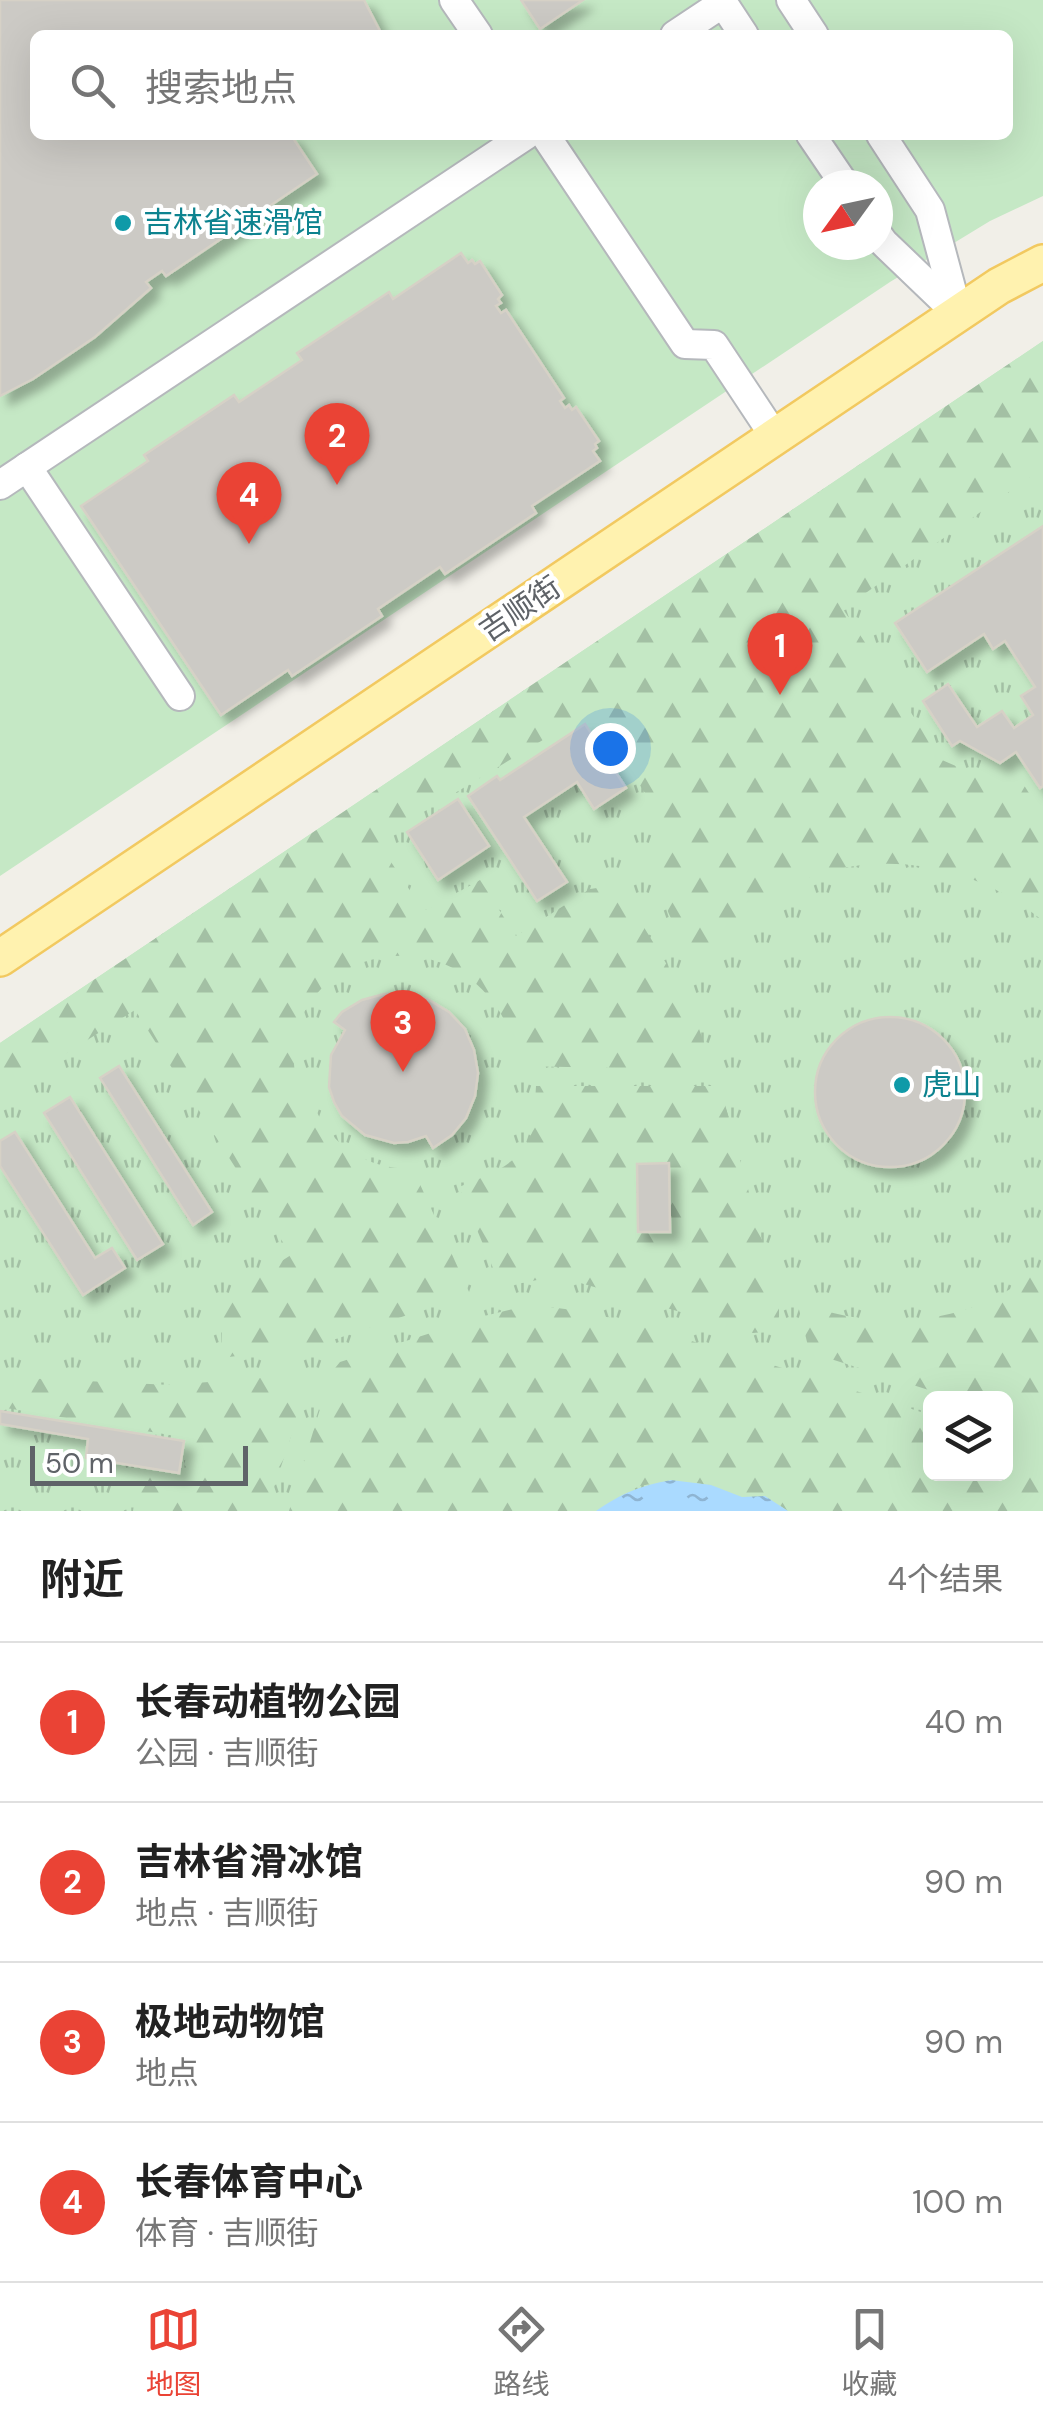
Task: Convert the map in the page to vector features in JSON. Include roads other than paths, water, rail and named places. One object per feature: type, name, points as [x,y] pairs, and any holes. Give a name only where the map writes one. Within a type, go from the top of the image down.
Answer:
[{"type":"main road","name":"吉顺街","points":[[0,958],[999,286],[1043,263]]},
{"type":"lane","points":[[454,0],[475,30]]},
{"type":"lane","points":[[791,0],[811,30]]},
{"type":"lane","points":[[682,30],[723,3],[741,30]]},
{"type":"lane","points":[[0,485],[518,140]]},
{"type":"lane","points":[[548,140],[685,344],[714,344],[776,437]]},
{"type":"lane","points":[[814,140],[834,170]]},
{"type":"lane","points":[[883,140],[930,210],[958,314]]},
{"type":"lane","points":[[893,252],[958,314]]},
{"type":"lane","points":[[28,467],[180,696]]},
{"type":"water","points":[[671,1480],[711,1485],[742,1497],[765,1496],[788,1511],[596,1511],[632,1491]]},
{"type":"place","name":"吉林省速滑馆","points":[[123,223]]},
{"type":"place","name":"吉林省滑冰馆","points":[[337,485]]},
{"type":"place","name":"长春体育中心","points":[[249,544]]},
{"type":"place","name":"长春动植物公园","points":[[780,695]]},
{"type":"place","name":"极地动物馆","points":[[403,1072]]},
{"type":"place","name":"虎山","points":[[902,1085]]}]
